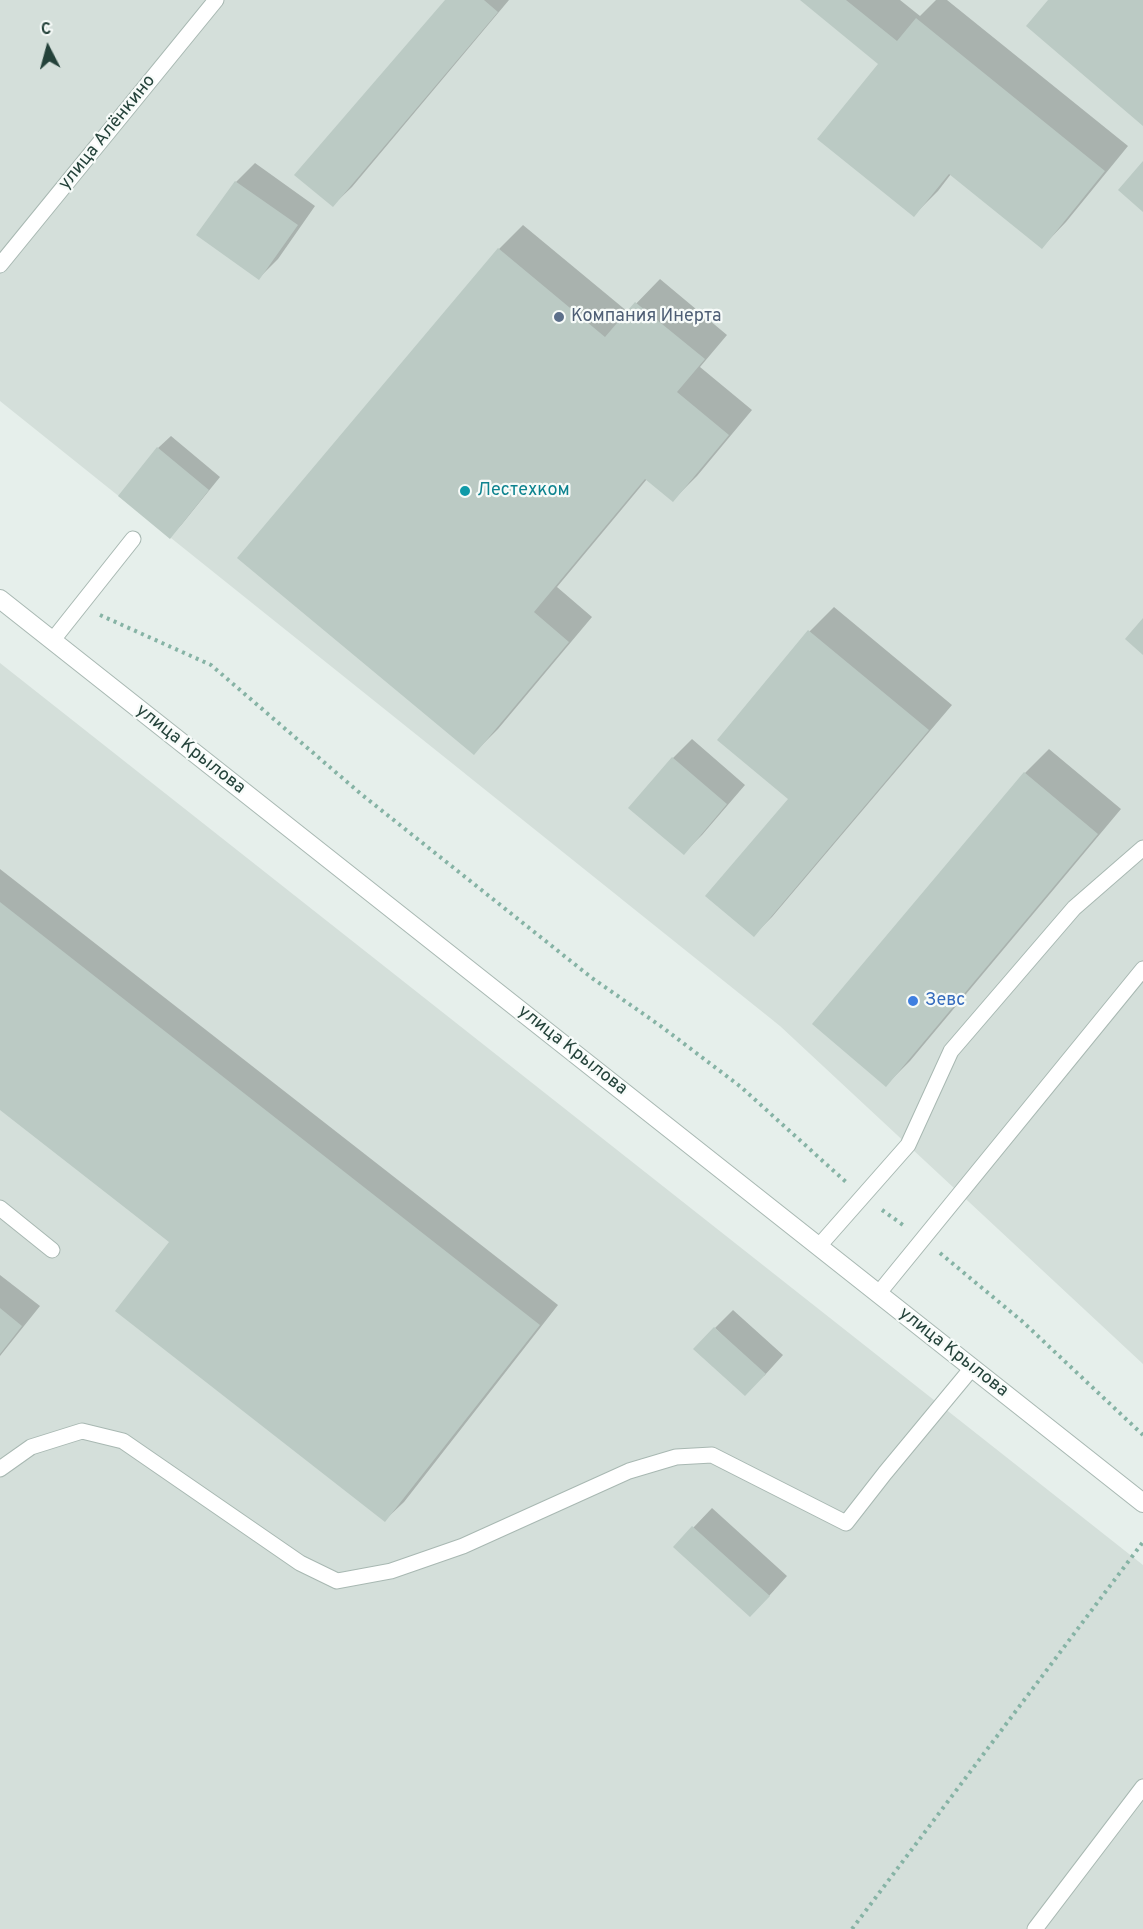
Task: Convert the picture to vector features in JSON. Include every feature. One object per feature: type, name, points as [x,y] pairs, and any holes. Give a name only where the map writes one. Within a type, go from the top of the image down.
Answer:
[{"type":"street","name":"улица Крылова","points":[[0,599],[1143,1503]]},
{"type":"lane","name":"улица Алёнкино","points":[[0,265],[216,0]]},
{"type":"lane","points":[[52,640],[133,539]]},
{"type":"lane","points":[[819,1246],[908,1145],[951,1051],[1074,908],[1143,848]]},
{"type":"lane","points":[[878,1294],[1143,969]]},
{"type":"lane","points":[[0,1209],[52,1250]]},
{"type":"lane","points":[[0,1469],[31,1447],[82,1431],[123,1441],[300,1563],[337,1581],[391,1571],[463,1546],[629,1471],[676,1457],[712,1455],[846,1523],[972,1368]]},
{"type":"lane","points":[[1035,1929],[1143,1787]]},
{"type":"path","points":[[80,606],[211,664],[370,801],[592,978],[741,1087],[863,1197],[923,1239],[1023,1322],[1143,1435]]},
{"type":"path","points":[[852,1929],[1143,1542]]},
{"type":"shaded area","points":[[0,0],[1143,0],[1143,1364],[780,1026],[0,401]]},
{"type":"shaded area","points":[[0,663],[1143,1565],[1143,1929],[0,1929]]},
{"type":"building","points":[[445,0],[484,0],[498,12],[333,207],[294,175]]},
{"type":"building","points":[[800,0],[846,0],[897,41],[916,18],[1105,171],[1042,249],[949,174],[914,217],[817,139],[878,64]]},
{"type":"building","points":[[1048,0],[1143,0],[1143,126],[1026,26]]},
{"type":"building","points":[[1143,161],[1143,212],[1118,190]]},
{"type":"building","points":[[235,181],[298,225],[259,280],[196,235]]},
{"type":"building","name":"Лестехком","points":[[498,248],[605,337],[635,302],[705,359],[677,392],[729,435],[673,502],[645,479],[534,612],[569,642],[474,755],[237,558]]},
{"type":"building","points":[[157,447],[209,490],[170,539],[118,496]]},
{"type":"building","points":[[1143,618],[1143,655],[1125,639]]},
{"type":"building","points":[[808,630],[929,730],[754,937],[705,896],[788,799],[717,740]]},
{"type":"building","points":[[672,757],[727,804],[684,855],[628,808]]},
{"type":"building","points":[[1024,772],[1098,834],[886,1087],[812,1024]]},
{"type":"building","points":[[0,902],[540,1325],[385,1522],[115,1311],[169,1242],[0,1110]]},
{"type":"building","points":[[0,1308],[22,1326],[0,1354]]},
{"type":"building","points":[[714,1327],[766,1374],[745,1396],[693,1349]]},
{"type":"building","points":[[692,1526],[770,1596],[750,1617],[673,1547]]},
{"type":"place","name":"Компания Инерта","points":[[559,317]]},
{"type":"place","name":"Лестехком","points":[[465,491]]},
{"type":"place","name":"Зевс","points":[[913,1001]]}]
